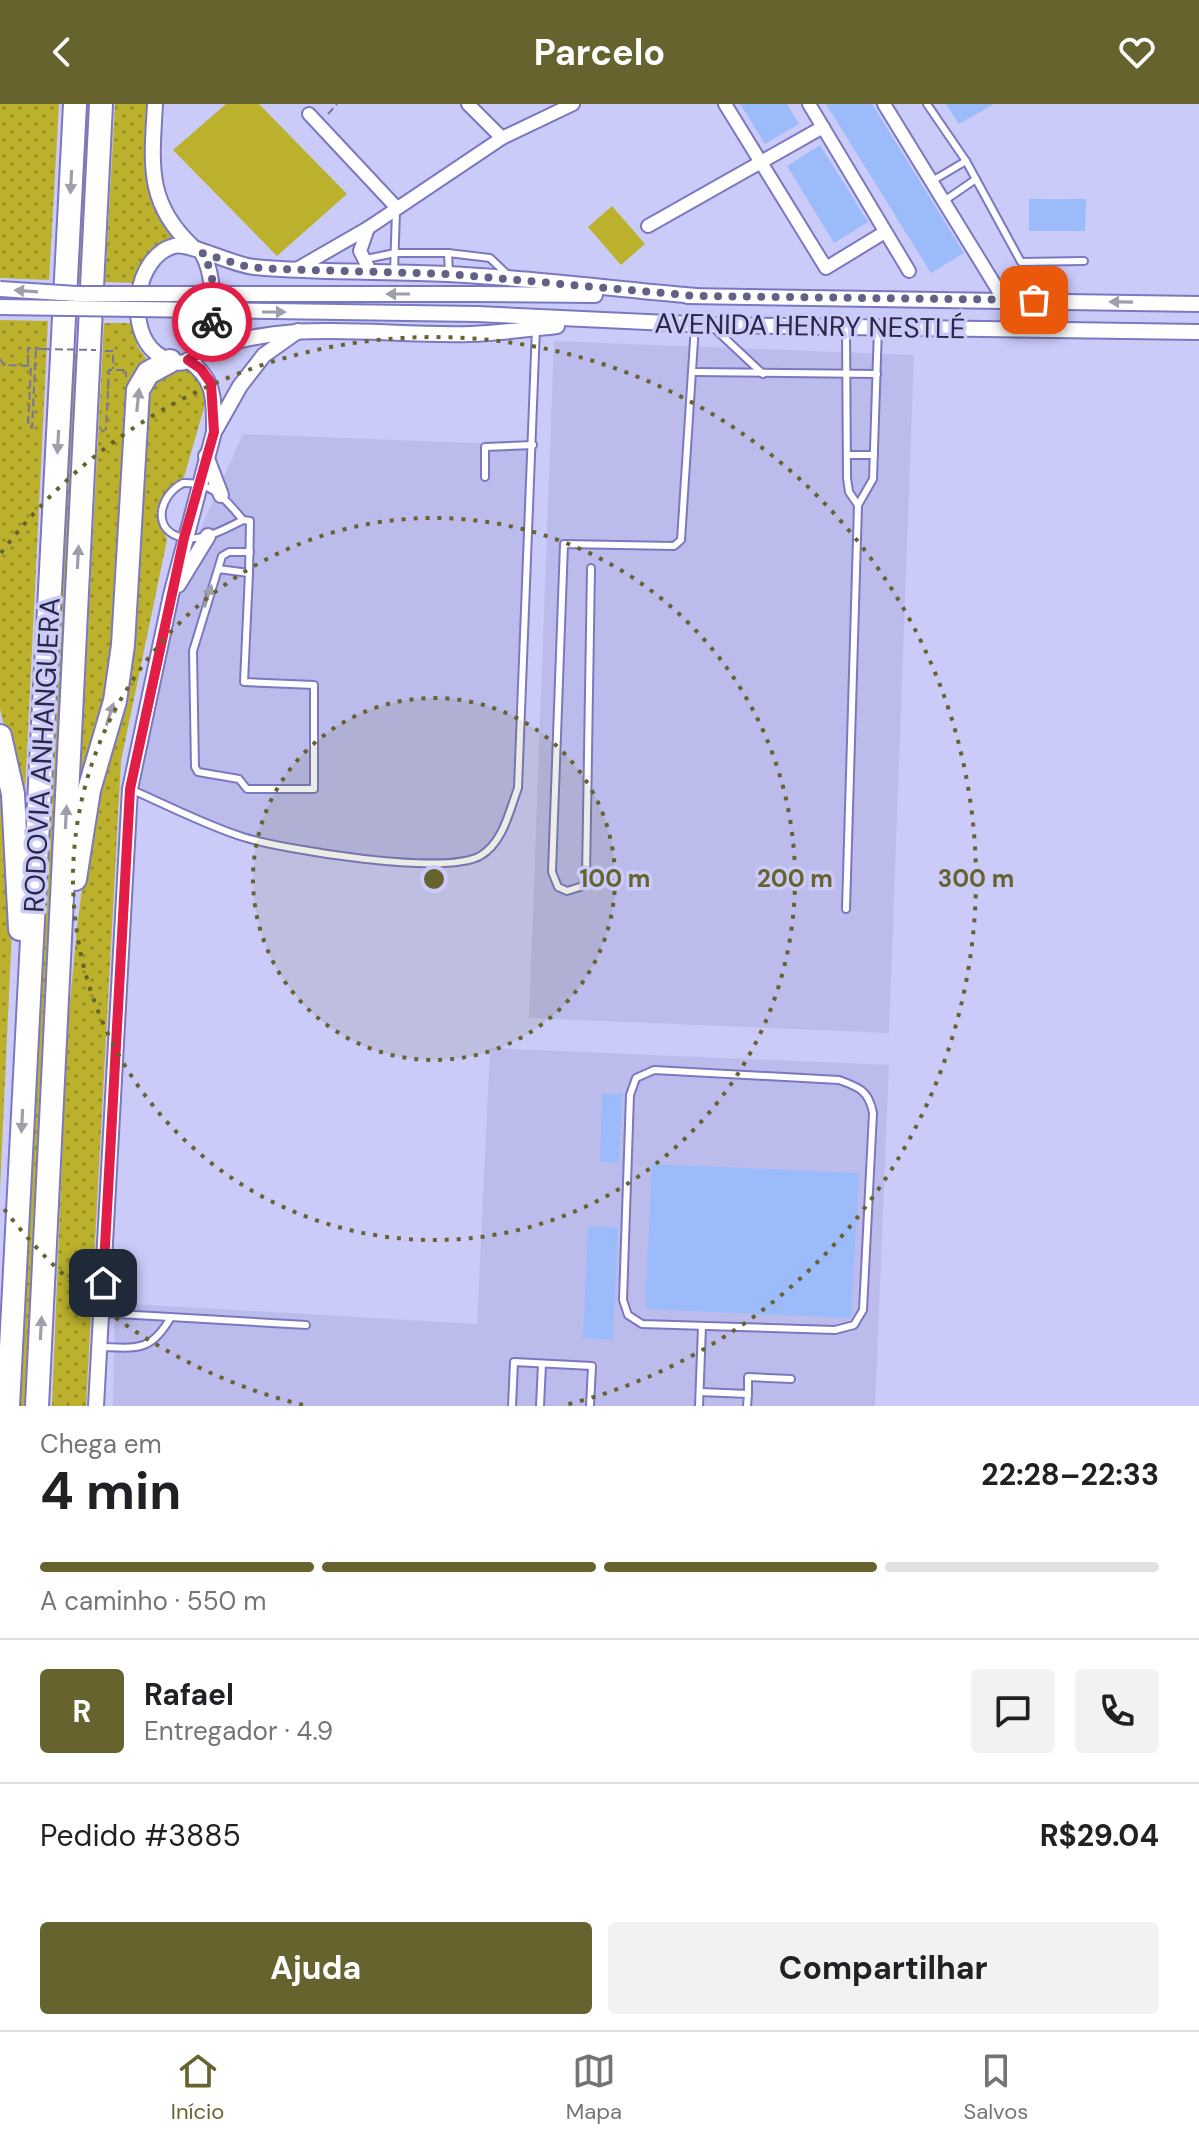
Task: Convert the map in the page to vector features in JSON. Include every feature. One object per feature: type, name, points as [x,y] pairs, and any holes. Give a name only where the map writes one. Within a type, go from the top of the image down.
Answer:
[{"type":"highway","name":"RODOVIA ANHANGUERA","points":[[8,1406],[75,104]]},
{"type":"highway","name":"RODOVIA ANHANGUERA","points":[[37,1406],[101,104]]},
{"type":"highway","points":[[54,1038],[89,790],[115,701],[123,645],[138,390],[148,373],[185,358]]},
{"type":"highway","points":[[0,736],[17,830],[25,1062]]},
{"type":"street","points":[[155,104],[153,182],[167,217],[211,268],[214,300],[212,322],[185,358]]},
{"type":"street","points":[[468,104],[502,138]]},
{"type":"street","points":[[295,270],[368,228],[502,138],[573,104]]},
{"type":"street","points":[[725,104],[826,268],[885,232]]},
{"type":"street","points":[[809,104],[909,271]]},
{"type":"street","points":[[884,104],[1022,329]]},
{"type":"street","points":[[314,118],[396,207]]},
{"type":"street","points":[[648,226],[823,127]]},
{"type":"street","points":[[366,265],[360,251],[368,228]]},
{"type":"street","points":[[197,250],[177,245],[160,251],[143,275],[143,335],[156,353],[185,358],[201,369],[211,383],[214,432]]},
{"type":"street","name":"AVENIDA HENRY NESTLÉ","points":[[197,250],[248,267],[295,270],[366,265],[394,272],[696,296]]},
{"type":"street","name":"AVENIDA HENRY NESTLÉ","points":[[0,289],[77,294],[476,294],[1199,304]]},
{"type":"street","name":"AVENIDA HENRY NESTLÉ","points":[[0,307],[477,314],[695,325],[1199,332]]},
{"type":"street","name":"AVENIDA HENRY NESTLÉ","points":[[185,358],[258,333],[471,334],[612,322]]},
{"type":"street","points":[[96,1406],[130,789],[184,538],[214,432],[240,386],[264,355],[298,331]]},
{"type":"street","points":[[206,456],[221,495]]},
{"type":"street","points":[[171,595],[208,536]]},
{"type":"lane","points":[[927,104],[966,161],[1021,262],[1084,261]]},
{"type":"lane","points":[[932,181],[966,161]]},
{"type":"lane","points":[[944,201],[976,179]]},
{"type":"lane","points":[[394,272],[396,207]]},
{"type":"lane","points":[[366,265],[395,253],[448,253],[490,258],[511,279]]},
{"type":"lane","points":[[448,253],[449,274]]},
{"type":"lane","points":[[591,568],[586,877],[583,886],[567,891],[558,887],[552,872],[564,544],[678,544],[682,534],[695,325]]},
{"type":"lane","points":[[711,325],[763,374]]},
{"type":"lane","points":[[130,789],[244,837],[355,858],[463,864],[483,855],[502,834],[518,788],[536,328]]},
{"type":"lane","points":[[846,328],[849,492],[858,505]]},
{"type":"lane","points":[[846,909],[858,505],[873,479],[878,328]]},
{"type":"lane","points":[[694,372],[877,374]]},
{"type":"lane","points":[[485,477],[485,447],[533,445]]},
{"type":"lane","points":[[847,455],[874,455]]},
{"type":"lane","points":[[243,520],[221,495],[199,483],[174,488],[162,503],[165,522],[175,535],[184,538],[208,536],[243,520],[250,521],[250,552],[244,682],[314,685],[314,789],[247,789],[239,779],[198,772],[193,730],[193,651],[224,553],[250,552]]},
{"type":"lane","points":[[218,569],[249,573]]},
{"type":"lane","points":[[654,1070],[839,1080],[859,1087],[870,1098],[873,1113],[863,1310],[854,1325],[835,1330],[702,1326],[642,1324],[628,1315],[623,1300],[630,1095],[636,1078],[654,1070]]},
{"type":"lane","points":[[101,1313],[306,1325]]},
{"type":"lane","points":[[100,1347],[148,1345],[157,1339],[171,1317]]},
{"type":"lane","points":[[699,1406],[702,1326]]},
{"type":"lane","points":[[512,1406],[514,1362],[592,1366],[590,1406]]},
{"type":"lane","points":[[540,1406],[542,1364]]},
{"type":"lane","points":[[747,1406],[748,1377],[791,1379]]},
{"type":"lane","points":[[700,1392],[748,1394]]},
{"type":"path","points":[[314,118],[337,104]]},
{"type":"path","points":[[36,348],[32,428],[28,425],[31,366],[28,366],[28,348],[36,348],[43,349],[96,350]]},
{"type":"path","points":[[113,351],[111,370],[126,370],[126,380]]},
{"type":"path","points":[[0,359],[4,365],[28,366]]},
{"type":"shaded area","points":[[0,104],[59,104],[49,280],[0,278]]},
{"type":"shaded area","points":[[81,104],[93,104],[84,281],[71,281]]},
{"type":"shaded area","points":[[115,104],[149,104],[149,174],[157,202],[176,237],[150,250],[138,283],[105,282]]},
{"type":"shaded area","points":[[226,104],[259,104],[347,194],[277,256],[173,150]]},
{"type":"shaded area","points":[[612,206],[645,244],[621,265],[588,227]]},
{"type":"shaded area","points":[[0,320],[48,321],[24,813],[0,709]]},
{"type":"shaded area","points":[[104,323],[136,323],[137,346],[148,361],[113,665],[79,798]]},
{"type":"shaded area","points":[[554,341],[914,355],[889,1033],[529,1018]]},
{"type":"shaded area","points":[[70,353],[80,354],[29,1406],[18,1406]]},
{"type":"shaded area","points":[[185,365],[194,369],[205,393],[204,408],[184,477],[167,490],[160,504],[160,519],[167,540],[121,761],[86,1406],[52,1406],[67,1033],[91,816],[135,615],[142,541],[144,398],[159,373]]},
{"type":"shaded area","points":[[243,434],[533,445],[518,788],[502,834],[487,859],[463,864],[355,858],[238,835],[130,789],[171,595]]},
{"type":"shaded area","points":[[0,749],[14,886],[0,1189]]},
{"type":"shaded area","points":[[490,1048],[889,1065],[875,1406],[113,1406],[115,1303],[477,1324]]},
{"type":"building","points":[[740,104],[787,104],[799,124],[765,144]]},
{"type":"building","points":[[826,104],[872,104],[964,253],[931,273]]},
{"type":"building","points":[[946,104],[994,104],[959,124]]},
{"type":"building","points":[[820,145],[868,222],[834,243],[787,166]]},
{"type":"building","points":[[1029,199],[1086,199],[1085,231],[1029,231]]},
{"type":"building","points":[[602,1094],[622,1094],[619,1163],[600,1162]]},
{"type":"building","points":[[652,1164],[859,1173],[851,1318],[645,1309]]},
{"type":"building","points":[[588,1226],[618,1228],[613,1340],[583,1338]]},
{"type":"way so far","points":[[212,322],[214,300],[211,268],[202,253],[248,267],[449,274],[696,296],[1034,300]]},
{"type":"route","points":[[103,1283],[130,789],[184,538],[214,432],[211,383],[201,369],[188,360],[198,354],[212,322]]}]
